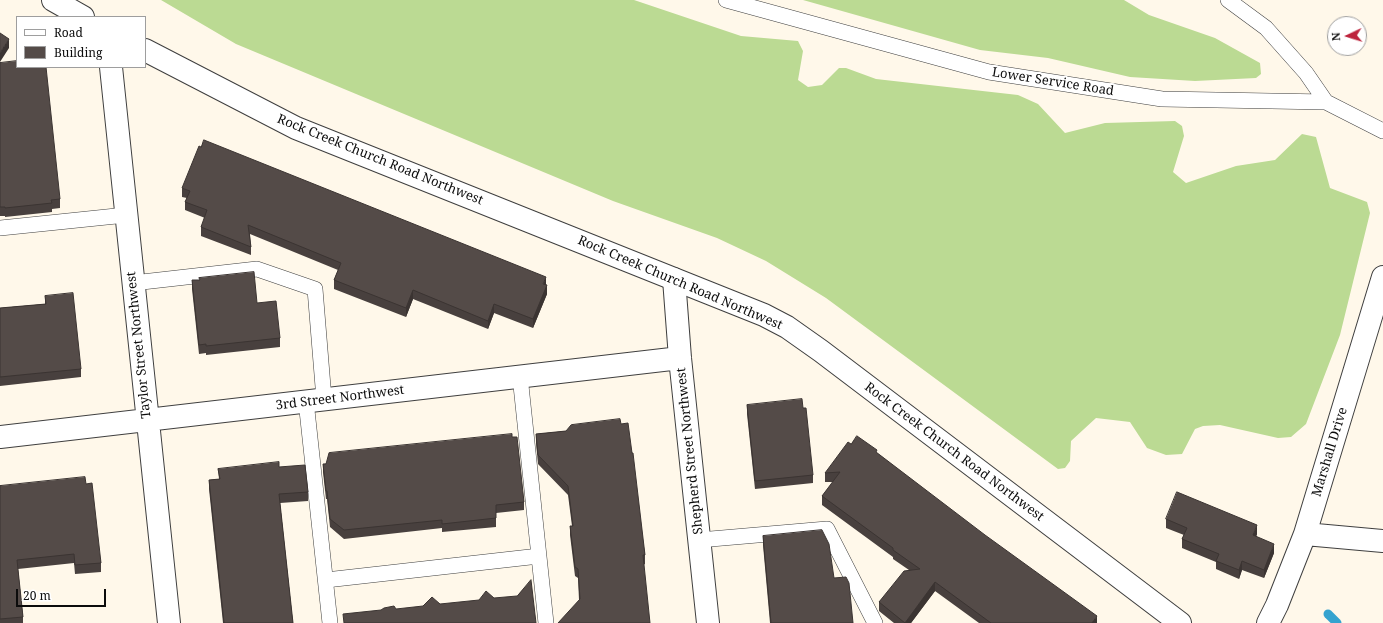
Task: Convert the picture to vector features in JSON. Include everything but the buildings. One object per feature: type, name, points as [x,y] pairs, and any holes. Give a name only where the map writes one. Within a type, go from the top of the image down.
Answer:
[{"type":"street","points":[[53,0],[81,16]]},
{"type":"street","name":"Rock Creek Church Road Northwest","points":[[146,51],[296,128],[764,315],[787,327],[811,343],[1180,623]]},
{"type":"street","name":"Taylor Street Northwest","points":[[111,68],[169,623]]},
{"type":"street","name":"Marshall Drive","points":[[1268,623],[1305,534],[1383,277]]},
{"type":"street","name":"Shepherd Street Northwest","points":[[674,279],[680,358],[708,623]]},
{"type":"street","name":"3rd Street Northwest","points":[[0,437],[680,358]]},
{"type":"street","points":[[1305,534],[1383,541]]},
{"type":"lane","name":"Lower Service Road","points":[[726,0],[989,72],[1162,98],[1326,102],[1383,131]]},
{"type":"lane","points":[[1228,0],[1266,28],[1306,73],[1326,102]]},
{"type":"lane","points":[[0,228],[126,215]]},
{"type":"lane","points":[[133,283],[258,269],[315,289],[315,400],[330,623]]},
{"type":"lane","points":[[520,376],[546,623]]},
{"type":"lane","points":[[699,540],[827,529],[875,623]]},
{"type":"lane","points":[[326,580],[539,556]]},
{"type":"green space","points":[[161,0],[634,0],[741,36],[798,41],[803,51],[798,80],[808,87],[822,85],[839,68],[846,68],[876,79],[1018,95],[1038,104],[1065,133],[1105,123],[1175,121],[1182,126],[1184,136],[1173,172],[1186,183],[1236,166],[1275,160],[1302,134],[1316,137],[1330,188],[1367,202],[1370,213],[1340,335],[1306,424],[1291,437],[1278,438],[1220,425],[1203,426],[1195,429],[1182,454],[1166,455],[1147,448],[1130,422],[1096,418],[1071,441],[1070,461],[1065,468],[1058,469],[826,298],[766,261],[717,238],[613,201],[236,44]]},
{"type":"green space","points":[[803,0],[1124,0],[1149,15],[1215,38],[1260,63],[1261,74],[1256,78],[1195,81],[1130,77],[1048,58],[980,50]]},
{"type":"waterway","points":[[1328,614],[1337,623]]}]
